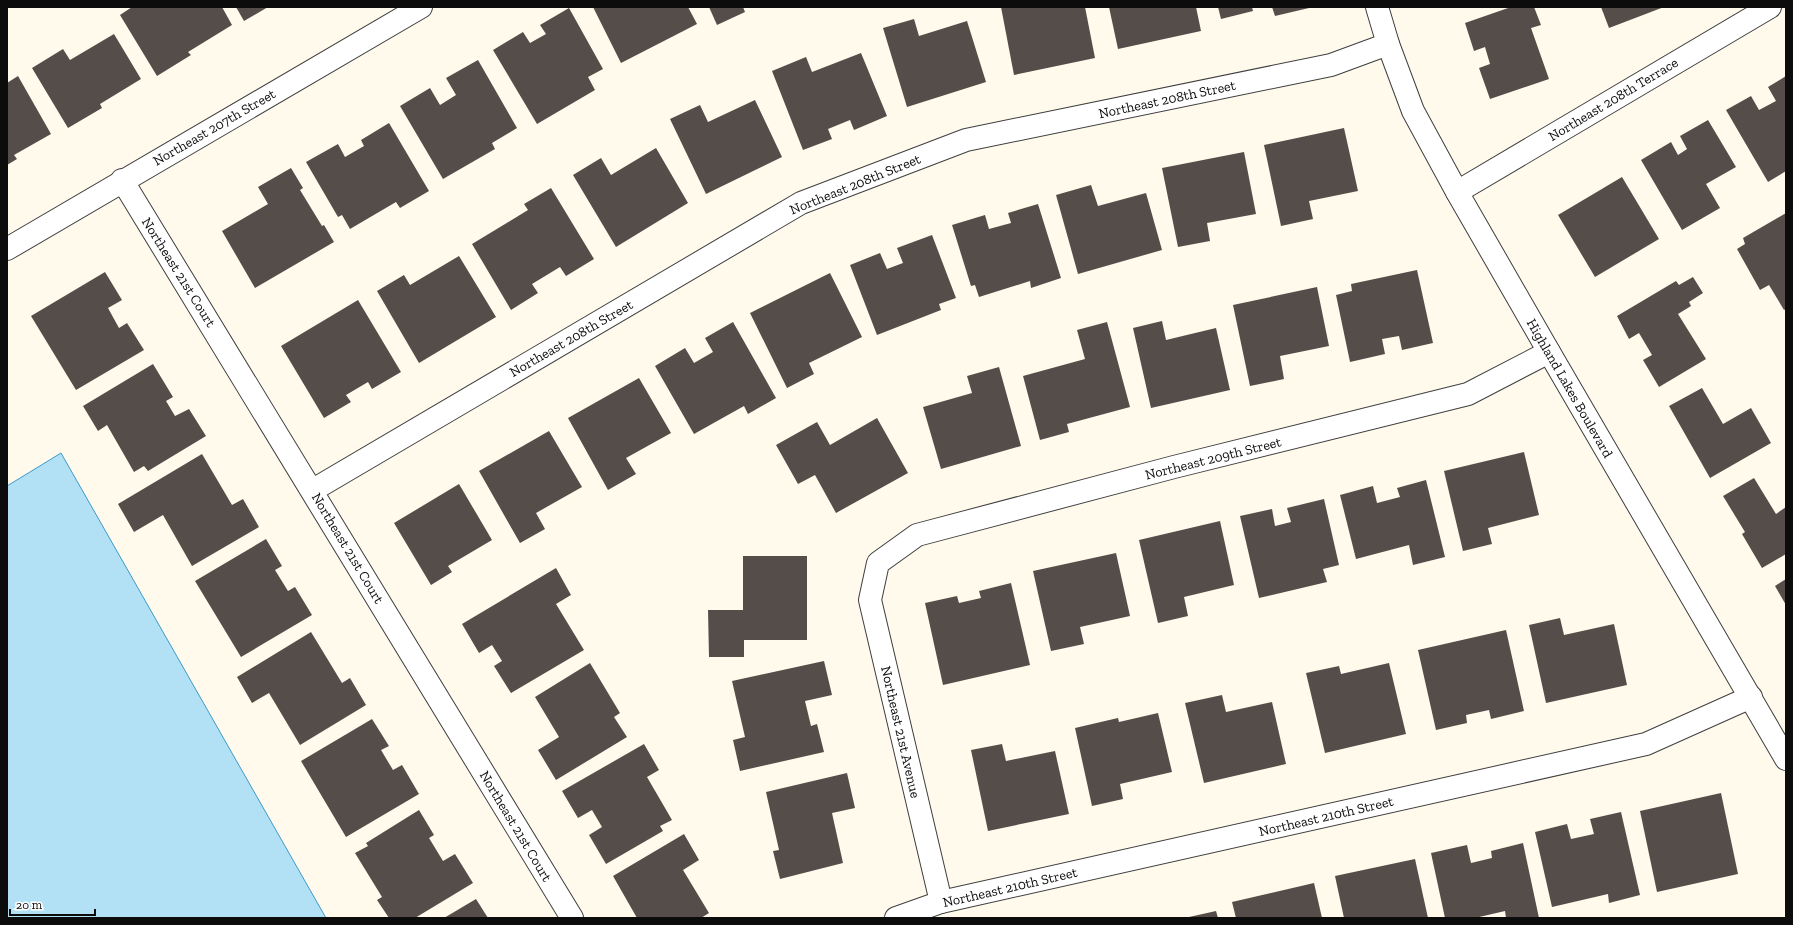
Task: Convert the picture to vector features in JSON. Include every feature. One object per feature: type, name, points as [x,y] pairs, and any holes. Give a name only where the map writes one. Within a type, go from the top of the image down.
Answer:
[{"type":"street","name":"Northeast 207th Street","points":[[7,249],[122,180],[421,7]]},
{"type":"street","name":"Highland Lakes Boulevard","points":[[1378,7],[1388,44],[1413,111],[1457,192],[1751,697],[1786,760]]},
{"type":"street","name":"Northeast 208th Terrace","points":[[1457,192],[1740,15],[1770,7]]},
{"type":"street","name":"Northeast 208th Street","points":[[313,490],[801,203],[966,140],[1331,65],[1388,44]]},
{"type":"street","name":"Northeast 21st Court","points":[[122,180],[313,490],[572,918]]},
{"type":"street","name":"Northeast 209th Street","points":[[878,563],[916,535],[1174,467],[1468,394],[1549,352]]},
{"type":"street","name":"Northeast 21st Avenue","points":[[878,563],[870,600],[941,902]]},
{"type":"street","name":"Northeast 210th Street","points":[[896,918],[941,902],[1646,744],[1751,697]]},
{"type":"water","points":[[61,453],[326,918],[7,918],[7,486]]},
{"type":"building","points":[[132,7],[222,7],[232,25],[188,52],[191,55],[157,76],[120,15]]},
{"type":"building","points":[[236,7],[268,7],[244,21]]},
{"type":"building","points":[[593,7],[688,7],[697,24],[621,63]]},
{"type":"building","points":[[709,7],[743,7],[745,12],[717,25]]},
{"type":"building","points":[[1001,7],[1085,7],[1095,58],[1014,75]]},
{"type":"building","points":[[1109,7],[1196,7],[1201,31],[1118,49]]},
{"type":"building","points":[[1218,7],[1252,7],[1253,11],[1221,19]]},
{"type":"building","points":[[1272,7],[1309,7],[1309,8],[1275,16]]},
{"type":"building","points":[[1511,7],[1534,7],[1541,25],[1531,28],[1549,79],[1490,99],[1479,68],[1490,64],[1485,47],[1474,51],[1465,23]]},
{"type":"building","points":[[1601,7],[1664,7],[1609,28]]},
{"type":"building","points":[[569,8],[603,69],[588,77],[595,90],[537,124],[493,50],[523,32],[530,43],[546,34],[540,25]]},
{"type":"building","points":[[914,19],[919,36],[967,21],[986,82],[907,107],[883,28]]},
{"type":"building","points":[[114,34],[141,79],[100,104],[102,108],[68,128],[32,68],[63,49],[70,60]]},
{"type":"building","points":[[861,53],[887,116],[854,130],[850,120],[828,129],[832,139],[803,150],[772,71],[806,57],[812,72]]},
{"type":"building","points":[[478,60],[517,128],[492,143],[495,149],[443,179],[400,106],[430,88],[440,105],[456,95],[446,78]]},
{"type":"building","points":[[18,76],[51,134],[14,155],[17,159],[7,165],[7,83]]},
{"type":"building","points":[[1786,76],[1786,171],[1768,182],[1726,110],[1751,96],[1759,110],[1776,101],[1768,87]]},
{"type":"building","points":[[755,100],[782,157],[706,194],[670,119],[700,105],[708,122]]},
{"type":"building","points":[[1708,120],[1736,167],[1706,184],[1720,208],[1682,230],[1641,160],[1671,142],[1678,155],[1687,149],[1680,136]]},
{"type":"building","points":[[389,123],[429,191],[400,208],[396,202],[350,229],[342,215],[338,217],[306,162],[338,144],[345,157],[364,146],[361,140]]},
{"type":"building","points":[[1344,128],[1358,191],[1309,201],[1313,219],[1281,226],[1264,145]]},
{"type":"building","points":[[656,148],[688,203],[616,247],[573,175],[601,158],[611,175]]},
{"type":"building","points":[[1244,152],[1256,214],[1207,223],[1210,241],[1178,247],[1162,168]]},
{"type":"building","points":[[291,168],[303,188],[300,190],[322,226],[324,225],[334,242],[255,288],[222,231],[268,204],[258,187]]},
{"type":"building","points":[[1622,177],[1659,239],[1595,277],[1558,215]]},
{"type":"building","points":[[1091,185],[1098,206],[1146,193],[1162,250],[1078,274],[1056,195]]},
{"type":"building","points":[[551,188],[594,259],[566,276],[560,267],[532,284],[538,293],[511,310],[472,244],[528,210],[524,204]]},
{"type":"building","points":[[1038,204],[1061,278],[1031,288],[1030,281],[979,297],[975,285],[971,286],[952,225],[985,215],[989,229],[1011,223],[1008,213]]},
{"type":"building","points":[[1786,213],[1786,309],[1784,310],[1769,285],[1760,290],[1737,249],[1745,244],[1743,238]]},
{"type":"building","points":[[932,235],[956,298],[939,304],[941,310],[877,335],[850,265],[880,253],[887,269],[903,263],[897,248]]},
{"type":"building","points":[[459,256],[496,317],[419,363],[377,291],[404,275],[410,285]]},
{"type":"building","points":[[1417,270],[1433,343],[1402,350],[1399,336],[1382,339],[1385,354],[1350,362],[1336,295],[1352,291],[1351,284]]},
{"type":"building","points":[[105,272],[122,300],[108,308],[119,328],[127,323],[144,350],[76,390],[31,316]]},
{"type":"building","points":[[830,273],[862,337],[809,363],[814,374],[787,388],[750,313]]},
{"type":"building","points":[[1693,277],[1703,293],[1689,302],[1691,306],[1678,314],[1706,359],[1659,387],[1643,360],[1652,355],[1639,333],[1629,339],[1617,316],[1676,281],[1679,285]]},
{"type":"building","points":[[1317,287],[1329,346],[1280,356],[1284,379],[1250,386],[1233,305]]},
{"type":"building","points":[[358,300],[401,372],[372,389],[368,382],[346,395],[351,402],[324,418],[281,346]]},
{"type":"building","points":[[1162,321],[1166,340],[1216,328],[1230,390],[1151,408],[1133,328]]},
{"type":"building","points":[[733,322],[776,398],[748,414],[744,406],[694,434],[655,366],[685,348],[694,363],[713,352],[705,338]]},
{"type":"building","points":[[1107,322],[1130,407],[1067,424],[1069,432],[1040,440],[1023,376],[1085,359],[1077,330]]},
{"type":"building","points":[[153,364],[173,397],[166,401],[175,416],[189,409],[206,436],[148,471],[144,466],[134,472],[107,425],[98,431],[83,406]]},
{"type":"building","points":[[999,367],[1021,446],[941,469],[923,407],[972,393],[967,376]]},
{"type":"building","points":[[639,378],[671,433],[626,458],[636,474],[608,490],[568,418]]},
{"type":"building","points":[[1702,388],[1723,424],[1751,408],[1771,443],[1710,478],[1669,406]]},
{"type":"building","points":[[877,418],[908,473],[836,513],[815,475],[798,484],[776,445],[817,422],[830,445]]},
{"type":"building","points":[[549,431],[582,487],[536,513],[545,529],[520,543],[479,471]]},
{"type":"building","points":[[1524,452],[1539,515],[1488,528],[1492,544],[1463,551],[1444,471]]},
{"type":"building","points":[[202,454],[232,505],[243,499],[259,527],[192,566],[163,515],[134,532],[118,504]]},
{"type":"building","points":[[1754,478],[1776,514],[1786,507],[1786,554],[1762,568],[1742,534],[1745,532],[1723,496]]},
{"type":"building","points":[[1426,480],[1445,557],[1413,565],[1409,545],[1356,559],[1340,495],[1373,486],[1377,503],[1400,497],[1397,488]]},
{"type":"building","points":[[459,484],[492,540],[448,566],[452,572],[431,585],[394,523]]},
{"type":"building","points":[[1324,499],[1339,565],[1323,569],[1327,582],[1259,598],[1240,516],[1272,509],[1275,526],[1291,522],[1287,508]]},
{"type":"building","points":[[1220,521],[1234,585],[1184,597],[1188,616],[1158,623],[1139,540]]},
{"type":"building","points":[[266,539],[282,566],[275,570],[288,591],[295,587],[312,615],[241,657],[195,581]]},
{"type":"building","points":[[1116,553],[1130,616],[1080,627],[1084,644],[1051,651],[1033,571]]},
{"type":"building","points":[[743,556],[807,556],[807,640],[744,640],[744,657],[709,657],[708,610],[743,610]]},
{"type":"building","points":[[556,568],[571,595],[556,604],[584,650],[511,693],[494,666],[502,661],[492,645],[479,653],[462,624]]},
{"type":"building","points":[[1786,579],[1786,605],[1775,586]]},
{"type":"building","points":[[1011,583],[1030,665],[943,685],[925,603],[957,596],[959,603],[981,598],[979,591]]},
{"type":"building","points":[[1560,618],[1564,635],[1614,624],[1627,685],[1546,703],[1529,625]]},
{"type":"building","points":[[1506,630],[1524,711],[1491,719],[1489,710],[1466,715],[1467,723],[1436,730],[1418,650]]},
{"type":"building","points":[[311,632],[342,683],[350,678],[366,705],[300,745],[269,693],[252,703],[237,677]]},
{"type":"building","points":[[824,661],[832,695],[805,701],[811,726],[817,724],[824,752],[740,771],[733,740],[745,737],[732,681]]},
{"type":"building","points":[[590,663],[620,713],[614,717],[627,737],[556,780],[538,750],[559,737],[535,697]]},
{"type":"building","points":[[1389,663],[1406,734],[1325,753],[1306,673],[1339,666],[1341,674]]},
{"type":"building","points":[[1222,695],[1226,712],[1272,702],[1286,764],[1204,783],[1185,703]]},
{"type":"building","points":[[1158,713],[1172,772],[1120,784],[1123,799],[1092,806],[1075,728],[1118,718],[1119,722]]},
{"type":"building","points":[[372,719],[389,746],[381,750],[393,770],[402,765],[419,794],[346,837],[301,761]]},
{"type":"building","points":[[644,744],[659,770],[647,777],[672,820],[660,826],[663,831],[606,864],[589,835],[602,827],[592,810],[578,818],[562,791]]},
{"type":"building","points":[[1002,744],[1006,761],[1055,751],[1069,814],[988,831],[971,750]]},
{"type":"building","points":[[847,773],[855,808],[832,813],[843,863],[780,879],[773,851],[779,850],[766,792]]},
{"type":"building","points":[[1721,793],[1738,874],[1657,892],[1640,811]]},
{"type":"building","points":[[419,810],[434,835],[429,838],[443,861],[455,854],[473,883],[415,918],[389,918],[377,900],[382,897],[355,853],[368,846],[366,843]]},
{"type":"building","points":[[1621,812],[1640,895],[1609,903],[1608,894],[1552,907],[1535,832],[1567,824],[1571,839],[1594,834],[1590,819]]},
{"type":"building","points":[[684,834],[699,860],[683,870],[709,913],[701,918],[637,918],[613,876]]},
{"type":"building","points":[[1523,843],[1539,918],[1506,918],[1505,911],[1475,918],[1445,918],[1431,853],[1467,845],[1471,863],[1492,858],[1491,851]]},
{"type":"building","points":[[1415,859],[1428,918],[1344,918],[1335,876]]},
{"type":"building","points":[[1314,883],[1322,918],[1236,918],[1232,902]]},
{"type":"building","points":[[476,899],[488,918],[444,918]]},
{"type":"building","points":[[1216,911],[1218,918],[1189,918],[1189,917]]}]
